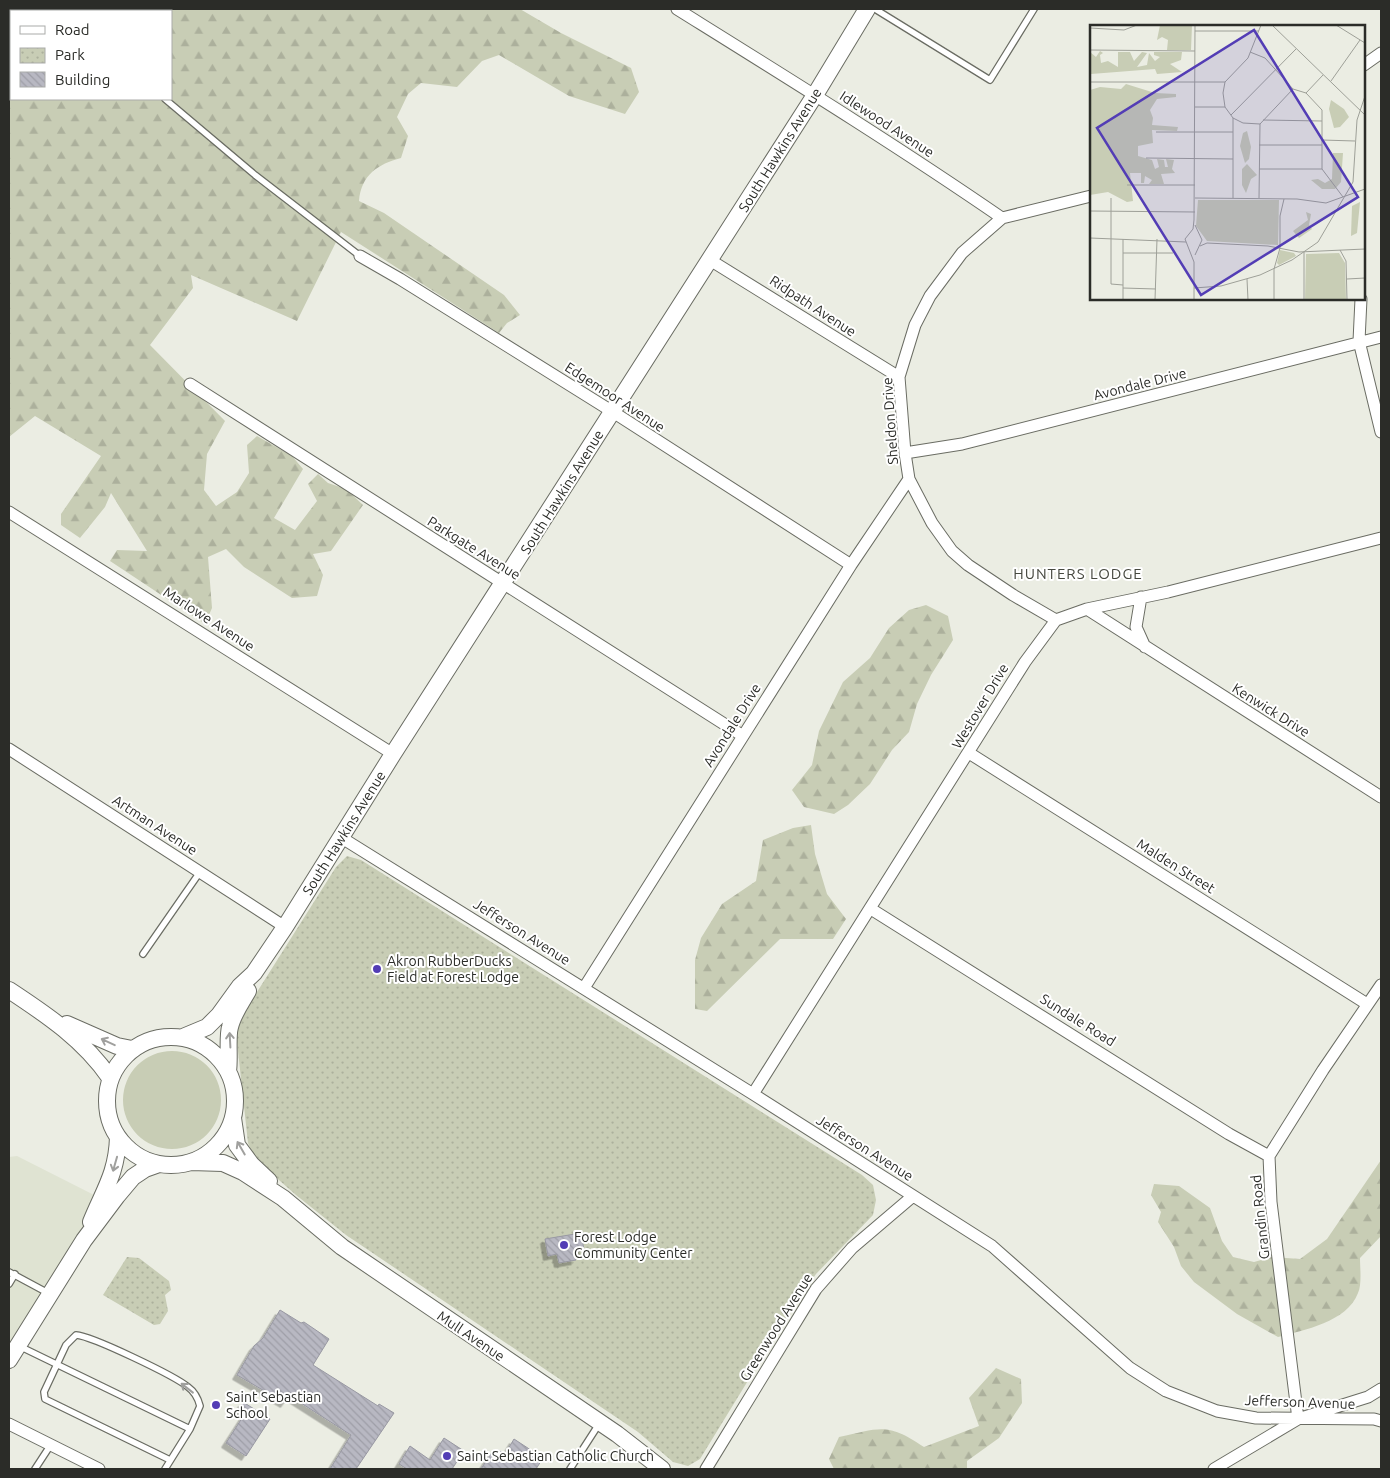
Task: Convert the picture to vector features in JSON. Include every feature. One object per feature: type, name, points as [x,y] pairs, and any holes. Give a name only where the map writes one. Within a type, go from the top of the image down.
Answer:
[{"type":"main road","name":"South Hawkins Avenue","points":[[183,1037],[207,1027],[240,986],[254,973],[815,95],[867,9]]},
{"type":"main road","name":"South Hawkins Avenue","points":[[228,1071],[230,1053],[229,1029],[236,1010],[248,991],[254,973]]},
{"type":"main road","points":[[9,990],[51,1017],[117,1046],[132,1049]]},
{"type":"main road","points":[[51,1017],[99,1061],[110,1078]]},
{"type":"main road","points":[[165,1036],[183,1037],[210,1049],[228,1071],[235,1094],[233,1118],[227,1132],[218,1145],[205,1155],[191,1162],[175,1165],[159,1164],[136,1155],[118,1137],[111,1124],[107,1109],[107,1093],[110,1078],[119,1062],[132,1049],[148,1040],[165,1036]]},
{"type":"main road","name":"Mull Avenue","points":[[233,1118],[237,1145],[283,1198]]},
{"type":"main road","points":[[84,1240],[107,1190],[118,1160],[118,1137]]},
{"type":"main road","name":"Mull Avenue","points":[[191,1162],[223,1164],[243,1172],[283,1198],[357,1258],[600,1423],[662,1469]]},
{"type":"main road","points":[[9,1360],[84,1240],[133,1176],[144,1169],[159,1164]]},
{"type":"street","name":"Idlewood Avenue","points":[[677,9],[775,72],[815,95],[1002,218]]},
{"type":"street","points":[[1365,64],[1381,53]]},
{"type":"street","name":"Sheldon Drive","points":[[1056,620],[968,565],[952,550],[932,523],[909,479],[899,377],[915,325],[941,278],[962,253],[1002,218],[1090,196]]},
{"type":"street","name":"Edgemoor Avenue","points":[[360,256],[613,412],[851,565]]},
{"type":"street","name":"Ridpath Avenue","points":[[710,260],[899,377]]},
{"type":"street","points":[[1360,300],[1360,341],[1381,432]]},
{"type":"street","name":"Avondale Drive","points":[[905,453],[962,444],[1305,358],[1360,341],[1381,337]]},
{"type":"street","name":"Parkgate Avenue","points":[[190,384],[743,736]]},
{"type":"street","name":"Avondale Drive","points":[[584,988],[851,565],[909,479]]},
{"type":"street","name":"Marlowe Avenue","points":[[9,512],[128,585],[393,754]]},
{"type":"street","points":[[1056,620],[1087,609],[1141,598],[1381,538]]},
{"type":"street","points":[[1141,598],[1136,627],[1145,647]]},
{"type":"street","name":"Kenwick Drive","points":[[1087,609],[1381,797]]},
{"type":"street","name":"Westover Drive","points":[[753,1094],[969,754],[1024,662],[1056,620]]},
{"type":"street","name":"Artman Avenue","points":[[9,749],[285,926]]},
{"type":"street","name":"Malden Street","points":[[969,754],[1367,1004]]},
{"type":"street","name":"Jefferson Avenue","points":[[342,838],[753,1094],[992,1246],[1130,1368],[1166,1392],[1217,1411],[1256,1418],[1374,1419],[1381,1421]]},
{"type":"street","name":"Sundale Road","points":[[871,909],[1229,1134],[1269,1156]]},
{"type":"street","name":"Grandin Road","points":[[1298,1418],[1295,1408],[1271,1202],[1269,1156],[1381,985]]},
{"type":"street","name":"Greenwood Avenue","points":[[706,1469],[812,1296],[852,1248],[913,1196]]},
{"type":"street","points":[[1214,1469],[1298,1418],[1368,1397],[1381,1389]]},
{"type":"street","points":[[9,1424],[99,1469]]},
{"type":"lane","points":[[875,9],[990,80],[1034,9]]},
{"type":"lane","points":[[166,100],[255,174],[360,256]]},
{"type":"lane","points":[[143,954],[200,872]]},
{"type":"lane","points":[[9,1284],[12,1273],[50,1294]]},
{"type":"lane","points":[[165,1469],[190,1429],[200,1406],[197,1396],[188,1386],[86,1336],[76,1335],[66,1345],[44,1392],[45,1399],[170,1460]]},
{"type":"lane","points":[[18,1346],[190,1429]]},
{"type":"lane","points":[[570,1469],[600,1423]]},
{"type":"lane","points":[[35,1469],[50,1446]]},
{"type":"shaded area","points":[[17,1156],[102,1199],[9,1360],[9,1157]]},
{"type":"green space","points":[[9,9],[520,9],[561,33],[631,68],[639,92],[625,114],[569,96],[499,55],[482,61],[457,87],[421,83],[408,94],[397,117],[408,136],[401,158],[378,167],[363,184],[359,201],[384,213],[504,295],[520,315],[507,323],[499,333],[341,232],[297,321],[191,275],[193,288],[150,345],[225,421],[207,454],[204,490],[216,506],[237,492],[249,473],[247,445],[257,436],[292,456],[303,469],[274,518],[295,530],[317,501],[308,484],[318,474],[328,483],[346,489],[363,505],[331,551],[313,554],[323,575],[317,596],[292,598],[244,567],[226,549],[208,557],[212,608],[205,624],[110,561],[117,550],[147,551],[111,493],[105,507],[80,538],[61,525],[61,514],[101,456],[35,416],[9,437]]},
{"type":"green space","points":[[926,605],[948,616],[953,640],[931,675],[917,704],[909,732],[892,750],[870,784],[848,805],[834,814],[804,807],[792,790],[812,765],[819,731],[843,682],[870,658],[889,628],[909,610]]},
{"type":"green space","points":[[811,825],[815,854],[827,894],[846,919],[833,939],[780,939],[707,1011],[695,1009],[695,960],[701,938],[722,904],[756,881],[763,840],[793,828]]},
{"type":"green space","points":[[347,856],[361,860],[862,1175],[873,1185],[876,1200],[873,1215],[816,1274],[793,1307],[700,1459],[688,1466],[673,1462],[638,1432],[346,1235],[255,1159],[248,1143],[236,1033],[240,1019],[336,867]]},
{"type":"green space","points":[[172,1051],[191,1055],[207,1065],[217,1081],[221,1100],[217,1119],[207,1135],[191,1145],[172,1149],[153,1145],[137,1135],[127,1119],[123,1100],[127,1081],[137,1065],[153,1055]]},
{"type":"green space","points":[[1381,1160],[1381,1236],[1360,1258],[1360,1285],[1358,1293],[1345,1311],[1335,1318],[1312,1328],[1278,1337],[1237,1314],[1194,1282],[1181,1266],[1174,1247],[1158,1222],[1161,1212],[1151,1195],[1154,1184],[1179,1186],[1210,1208],[1222,1241],[1233,1257],[1254,1262],[1272,1257],[1300,1259],[1327,1239]]},
{"type":"green space","points":[[127,1257],[139,1258],[169,1281],[171,1290],[165,1295],[168,1311],[160,1324],[154,1325],[103,1295]]},
{"type":"green space","points":[[996,1368],[1021,1379],[1022,1403],[999,1438],[967,1461],[967,1469],[834,1469],[829,1459],[839,1437],[865,1431],[892,1430],[924,1447],[979,1426],[969,1398]]},
{"type":"building","name":"Forest Lodge Community Center","points":[[581,1233],[584,1250],[574,1252],[576,1260],[559,1263],[557,1254],[548,1256],[545,1239]]},
{"type":"building","name":"Saint Sebastian School","points":[[280,1310],[301,1323],[304,1322],[329,1339],[313,1365],[378,1406],[379,1404],[394,1413],[356,1469],[330,1469],[351,1435],[290,1396],[285,1403],[237,1375],[254,1346],[263,1338]]},
{"type":"building","points":[[243,1402],[270,1419],[246,1456],[226,1443],[244,1415],[237,1411]]},
{"type":"building","name":"Saint Sebastian Catholic Church","points":[[444,1438],[464,1451],[452,1469],[407,1469],[399,1464],[410,1446],[430,1460]]},
{"type":"building","name":"Saint Sebastian Catholic Church","points":[[514,1439],[543,1458],[536,1469],[481,1469],[492,1452],[494,1454],[498,1450],[505,1454]]},
{"type":"place","name":"Akron RubberDucks Field at Forest Lodge","points":[[377,969]]},
{"type":"place","name":"Forest Lodge Community Center","points":[[564,1245]]},
{"type":"place","name":"Saint Sebastian School","points":[[216,1405]]},
{"type":"place","name":"Saint Sebastian Catholic Church","points":[[447,1456]]},
{"type":"district","name":"HUNTERS LODGE","points":[[1078,574]]}]
